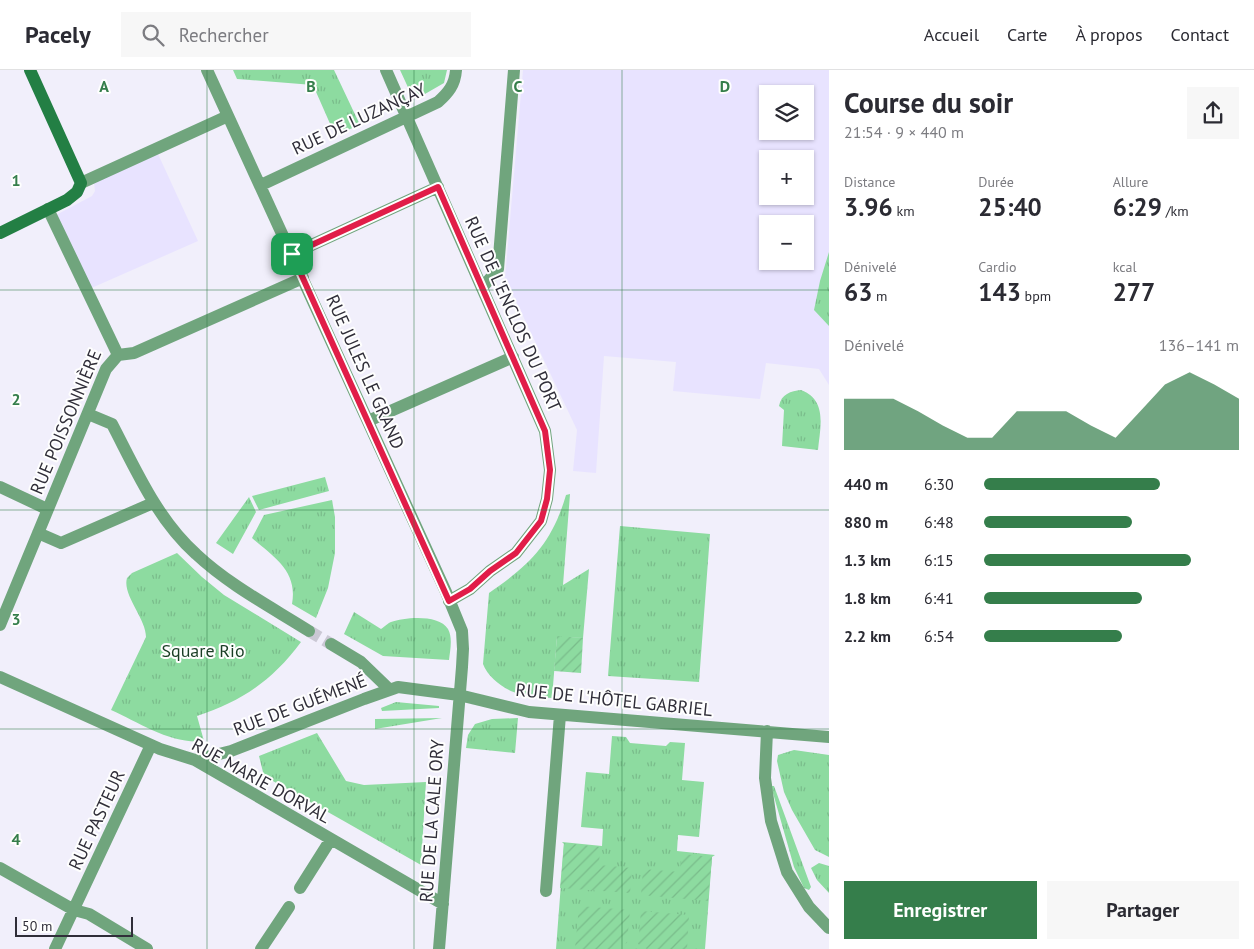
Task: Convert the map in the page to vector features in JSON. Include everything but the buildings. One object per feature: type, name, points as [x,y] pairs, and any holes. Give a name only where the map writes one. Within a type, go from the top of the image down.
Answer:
[{"type":"street","points":[[30,70],[81,183]]},
{"type":"street","name":"RUE JULES LE GRAND","points":[[207,70],[462,631],[463,649],[459,695]]},
{"type":"street","name":"RUE DE L'ENCLOS DU PORT","points":[[386,70],[545,431],[550,470],[547,499],[541,521],[516,553],[490,571],[470,589],[449,601]]},
{"type":"street","name":"RUE DE LUZANÇAY","points":[[260,185],[438,102],[448,94],[453,84],[456,70]]},
{"type":"street","points":[[482,288],[498,269],[514,70]]},
{"type":"street","points":[[0,232],[74,195],[81,183],[228,116]]},
{"type":"street","points":[[292,254],[438,187]]},
{"type":"street","name":"RUE POISSONNIÈRE","points":[[0,625],[106,369],[118,355],[48,209]]},
{"type":"street","points":[[118,355],[134,353],[235,310],[303,278]]},
{"type":"street","points":[[368,421],[513,357]]},
{"type":"street","points":[[88,414],[112,424],[154,503],[180,537],[196,554],[226,578],[309,631]]},
{"type":"street","points":[[0,487],[48,509]]},
{"type":"street","points":[[38,533],[61,543],[154,503]]},
{"type":"street","points":[[331,644],[361,662],[389,690]]},
{"type":"street","name":"RUE MARIE DORVAL","points":[[0,676],[151,746],[195,760],[443,904]]},
{"type":"street","name":"RUE DE GUÉMENÉ","points":[[195,760],[231,751],[398,687],[459,695]]},
{"type":"street","name":"RUE DE L'HÔTEL GABRIEL","points":[[459,695],[529,712],[829,737]]},
{"type":"street","name":"RUE DE LA CALE ORY","points":[[439,949],[459,695]]},
{"type":"street","points":[[546,891],[560,715]]},
{"type":"street","points":[[767,731],[765,778],[771,821],[787,872],[809,907],[829,928]]},
{"type":"street","name":"RUE PASTEUR","points":[[55,949],[151,746]]},
{"type":"street","points":[[300,888],[331,839]]},
{"type":"street","points":[[0,868],[74,910],[89,914],[148,949]]},
{"type":"street","points":[[261,949],[289,906]]},
{"type":"shaded area","points":[[523,70],[829,70],[829,385],[819,369],[766,363],[760,399],[673,391],[676,362],[604,356],[596,473],[573,471],[577,430],[505,278]]},
{"type":"shaded area","points":[[158,154],[198,241],[87,290],[56,215],[92,196],[95,191],[94,182]]},
{"type":"green space","points":[[233,70],[334,70],[360,125],[335,135],[313,85],[237,79]]},
{"type":"green space","points":[[400,70],[447,70],[444,83],[418,98],[412,96]]},
{"type":"green space","points":[[829,252],[829,326],[814,310]]},
{"type":"green space","points":[[801,390],[815,400],[819,408],[821,424],[818,450],[782,446],[784,410],[779,406],[780,402],[787,394]]},
{"type":"green space","points":[[325,477],[329,491],[259,510],[252,496]]},
{"type":"green space","points":[[570,494],[563,585],[589,569],[583,638],[557,637],[552,698],[523,695],[508,690],[498,683],[485,669],[483,664],[489,593],[516,573],[538,552],[554,527],[566,495]]},
{"type":"green space","points":[[249,497],[256,512],[233,554],[216,543]]},
{"type":"green space","points":[[332,500],[335,517],[335,553],[328,588],[316,618],[292,604],[293,592],[288,574],[276,559],[252,538],[264,515]]},
{"type":"green space","points":[[620,526],[710,534],[699,682],[608,676]]},
{"type":"green space","name":"Square Rio","points":[[177,553],[224,595],[301,642],[279,668],[255,688],[228,704],[197,716],[204,741],[180,740],[156,732],[111,710],[146,637],[142,622],[128,592],[127,578],[132,573]]},
{"type":"green space","points":[[354,612],[381,629],[391,622],[413,618],[430,619],[444,624],[450,633],[449,660],[383,656],[344,634]]},
{"type":"green space","points":[[557,636],[583,638],[581,673],[554,671]]},
{"type":"green space","points":[[396,702],[439,706],[439,708],[382,711],[381,708]]},
{"type":"green space","points":[[442,718],[375,729],[375,719]]},
{"type":"green space","points":[[518,718],[515,753],[466,748],[468,735],[475,724],[492,719]]},
{"type":"green space","points":[[317,733],[346,781],[364,785],[426,782],[421,865],[264,776],[259,756]]},
{"type":"green space","points":[[612,736],[626,737],[630,743],[666,746],[670,742],[685,743],[682,780],[704,782],[699,837],[678,835],[677,851],[715,855],[712,857],[705,949],[556,949],[564,844],[562,842],[602,846],[603,829],[581,827],[586,772],[609,774]]},
{"type":"green space","points":[[794,750],[829,755],[829,857],[815,850],[784,792],[777,761],[778,755]]},
{"type":"green space","points":[[771,786],[774,786],[811,887],[809,890],[804,888],[794,867]]},
{"type":"green space","points":[[564,843],[600,847],[599,865],[632,868],[630,893],[560,888]]},
{"type":"green space","points":[[682,854],[712,857],[708,901],[641,895],[643,869],[680,872]]},
{"type":"green space","points":[[819,863],[829,866],[829,893],[817,880],[811,868]]},
{"type":"green space","points":[[579,906],[630,910],[627,943],[618,945],[614,949],[575,949]]},
{"type":"green space","points":[[641,911],[689,915],[687,949],[647,949],[638,944]]},
{"type":"tunnel","points":[[309,631],[331,644]]},
{"type":"route","points":[[438,187],[545,431],[550,470],[547,499],[541,521],[516,553],[490,571],[470,589],[449,601],[402,494],[292,254],[438,187]]}]
